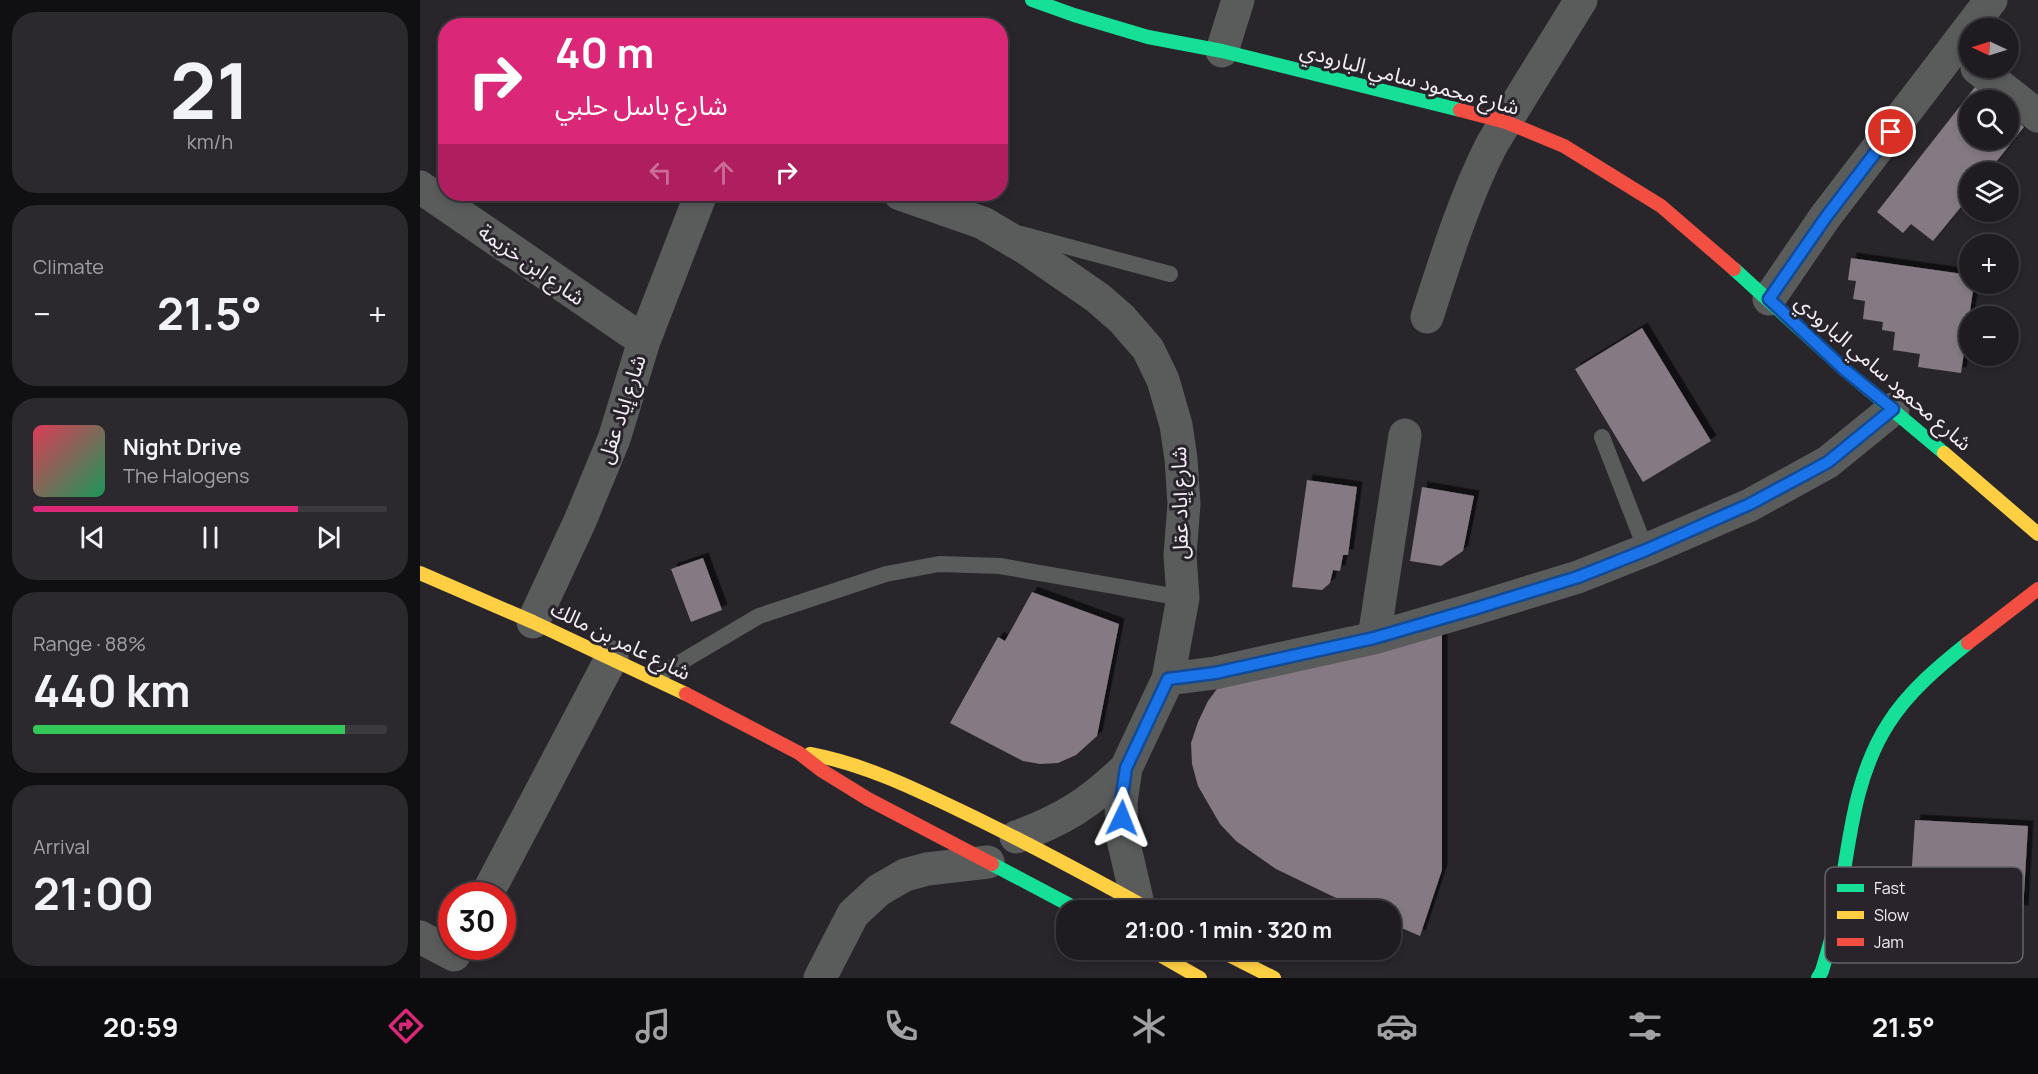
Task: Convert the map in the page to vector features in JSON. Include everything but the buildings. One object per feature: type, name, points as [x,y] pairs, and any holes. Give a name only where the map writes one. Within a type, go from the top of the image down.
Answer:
[{"type":"street","name":"شارع محمود سامي البارودي","points":[[1032,0],[1148,37],[1222,51],[1506,122],[1564,147],[1661,206],[1769,299],[1845,370],[2038,534]]},
{"type":"street","points":[[1222,51],[1238,0]]},
{"type":"street","points":[[1427,317],[1448,251],[1492,144],[1581,0]]},
{"type":"street","points":[[1983,18],[1991,0]]},
{"type":"street","points":[[1769,299],[1826,217],[1959,67]]},
{"type":"street","points":[[1990,78],[2038,116]]},
{"type":"street","name":"شارع ابن خزيمة","points":[[420,187],[438,199]]},
{"type":"street","name":"شارع ابن خزيمة","points":[[440,201],[644,341]]},
{"type":"street","name":"شارع إياد عقل","points":[[533,622],[580,521],[614,438],[644,341],[698,201]]},
{"type":"street","name":"شارع إياد عقل","points":[[920,201],[983,223],[1027,249],[1098,298],[1122,319],[1148,349],[1163,380],[1176,425],[1181,459],[1184,504],[1180,555],[1183,598],[1168,679],[1126,768],[1121,802],[1122,835],[1142,900]]},
{"type":"street","points":[[1168,679],[1215,673],[1374,638],[1578,577],[1750,504],[1828,462],[1893,409]]},
{"type":"street","points":[[1374,638],[1405,435]]},
{"type":"street","name":"شارع عامر بن مالك","points":[[420,573],[612,657],[654,678],[799,753],[844,785],[1060,900]]},
{"type":"street","points":[[1845,867],[1857,795],[1870,759],[1883,733],[1904,701],[1939,667],[2038,589]]},
{"type":"street","points":[[493,882],[612,657]]},
{"type":"street","name":"شارع عامر بن مالك","points":[[799,753],[851,763],[876,772],[1016,837],[1131,900]]},
{"type":"street","name":"شارع إياد عقل","points":[[1016,837],[1047,826],[1076,810],[1102,791],[1126,768]]},
{"type":"street","points":[[820,978],[854,914],[879,890],[905,875],[927,869],[988,862]]},
{"type":"street","points":[[420,937],[438,950]]},
{"type":"street","points":[[1168,960],[1200,978]]},
{"type":"street","points":[[1239,960],[1274,978]]},
{"type":"street","points":[[1821,976],[1825,961]]},
{"type":"lane","points":[[983,223],[1170,274]]},
{"type":"lane","points":[[1602,438],[1646,550]]},
{"type":"lane","points":[[654,678],[759,616],[886,573],[939,564],[1000,566],[1183,598]]},
{"type":"traffic: fast","points":[[1032,0],[1148,37],[1222,51],[1460,110]]},
{"type":"traffic: fast","points":[[1734,269],[1845,370],[1944,453]]},
{"type":"traffic: fast","points":[[1844,867],[1853,818],[1866,770],[1888,724],[1914,690],[1968,643]]},
{"type":"traffic: fast","points":[[992,864],[1060,900]]},
{"type":"traffic: fast","points":[[1818,978],[1825,961]]},
{"type":"traffic: slow","points":[[1944,453],[2038,534]]},
{"type":"traffic: slow","points":[[420,573],[533,622],[686,694]]},
{"type":"traffic: slow","points":[[810,754],[868,770],[923,793],[1031,846],[1132,900]]},
{"type":"traffic: slow","points":[[1168,960],[1200,978]]},
{"type":"traffic: slow","points":[[1239,960],[1274,978]]},
{"type":"traffic: jam","points":[[1460,110],[1506,122],[1564,146],[1661,206],[1734,269]]},
{"type":"traffic: jam","points":[[1968,643],[2038,589]]},
{"type":"traffic: jam","points":[[686,694],[799,753],[821,770],[868,799],[992,864]]},
{"type":"route","points":[[1122,818],[1121,802],[1126,768],[1168,679],[1215,673],[1374,638],[1578,577],[1750,504],[1828,462],[1893,409],[1845,370],[1769,299],[1826,217],[1891,132]]}]
